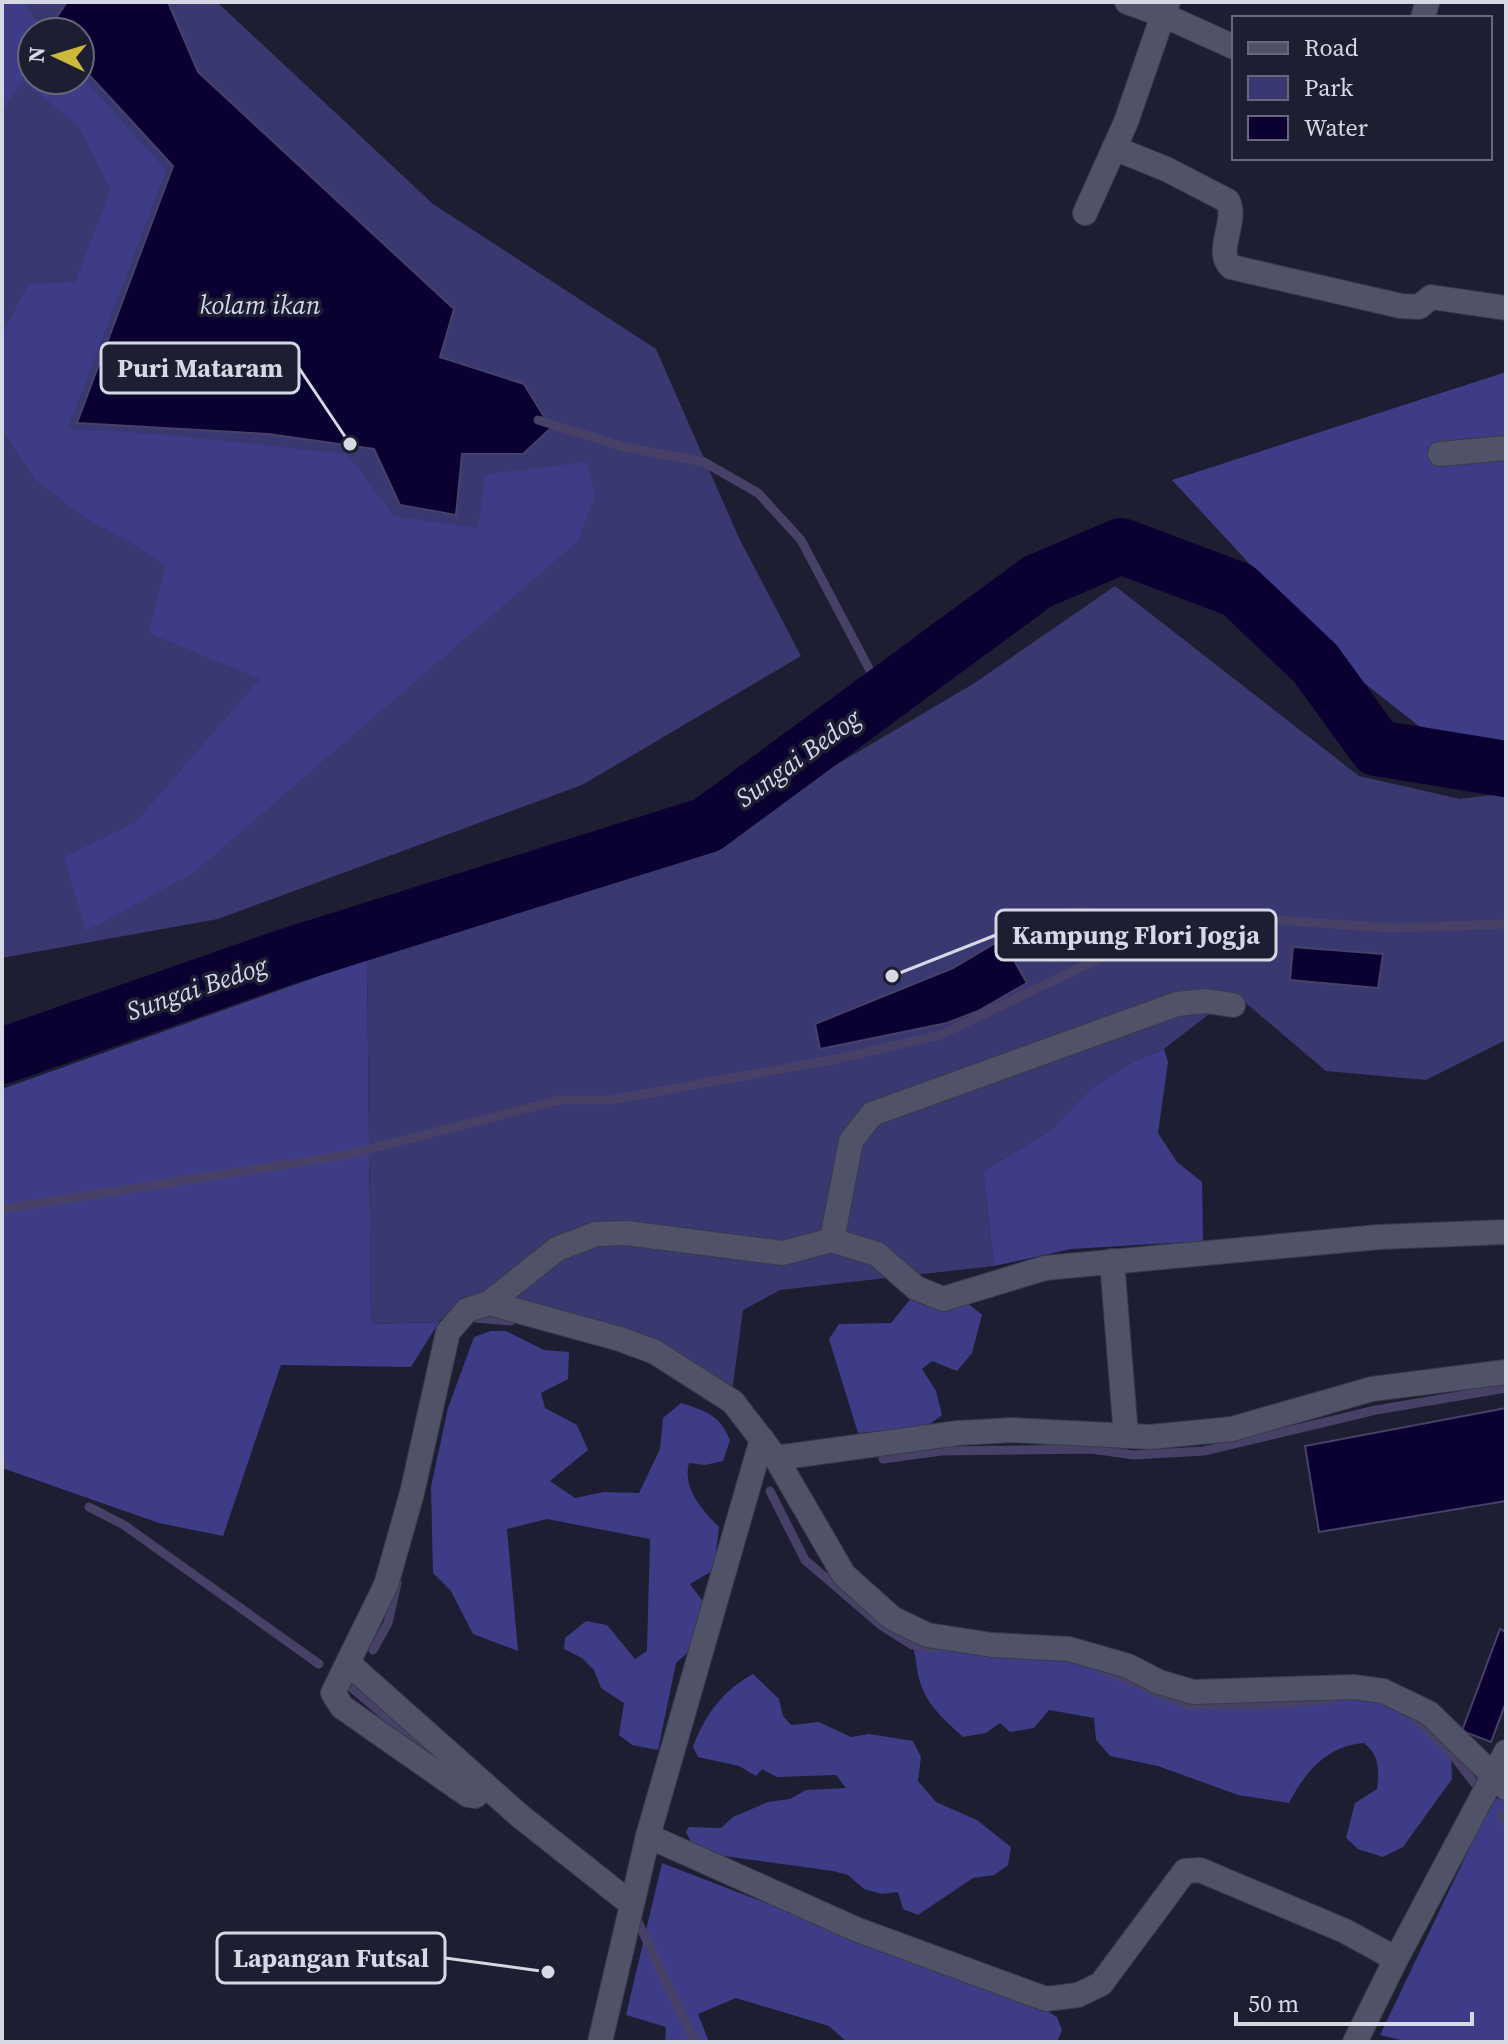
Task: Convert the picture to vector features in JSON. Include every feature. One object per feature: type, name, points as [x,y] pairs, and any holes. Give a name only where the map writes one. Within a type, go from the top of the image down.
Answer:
[{"type":"street","points":[[1127,2],[1166,8],[1232,46]]},
{"type":"street","points":[[1085,213],[1114,148],[1166,8]]},
{"type":"street","points":[[1114,148],[1166,169],[1228,201],[1232,216],[1225,254],[1231,267],[1401,306],[1419,307],[1431,297],[1506,308]]},
{"type":"street","points":[[1440,454],[1506,448]]},
{"type":"street","points":[[832,1240],[851,1141],[872,1114],[1177,1004],[1206,1001],[1233,1005]]},
{"type":"street","points":[[486,1786],[475,1796],[468,1795],[342,1707],[333,1693],[386,1585],[412,1493],[448,1332],[467,1310],[489,1303],[557,1249],[596,1234],[626,1233],[783,1253],[832,1240],[877,1254],[916,1288],[943,1299],[1045,1268],[1379,1237],[1506,1232]]},
{"type":"street","points":[[1112,1261],[1126,1436]]},
{"type":"street","points":[[489,1303],[620,1339],[655,1352],[733,1402],[769,1448],[844,1575],[892,1618],[927,1635],[992,1645],[1069,1649],[1128,1666],[1159,1682],[1193,1692],[1353,1687],[1383,1691],[1429,1713],[1502,1771],[1396,1959],[1355,2042]]},
{"type":"street","points":[[769,1448],[1013,1430],[1126,1436],[1232,1429],[1372,1389],[1506,1372]]},
{"type":"street","points":[[600,2042],[648,1836],[769,1448]]},
{"type":"street","points":[[348,1663],[486,1786],[630,1903]]},
{"type":"street","points":[[648,1836],[858,1930],[1046,1999],[1078,1995],[1101,1984],[1185,1871],[1200,1870],[1226,1880],[1345,1931],[1396,1959]]},
{"type":"green space","points":[[2,2],[217,2],[433,204],[656,349],[739,538],[801,656],[582,785],[218,919],[2,958]]},
{"type":"green space","points":[[1115,586],[1359,776],[1460,799],[1506,793],[1506,1040],[1426,1080],[1326,1071],[1235,994],[1164,1049],[1132,1062],[1090,1089],[1051,1130],[983,1171],[994,1266],[780,1290],[743,1310],[732,1392],[637,1335],[483,1292],[461,1298],[439,1322],[371,1324],[367,959],[692,850],[973,684]]},
{"type":"shaded area","points":[[2,2],[23,2],[32,16],[16,16],[16,91],[2,112]]},
{"type":"shaded area","points":[[96,93],[166,170],[68,429],[160,434],[347,454],[394,516],[478,528],[485,474],[587,462],[595,495],[578,541],[193,873],[86,931],[64,857],[136,822],[260,679],[149,633],[166,566],[88,520],[36,480],[2,429],[2,334],[29,284],[75,282],[111,190],[78,125],[42,96],[96,96]]},
{"type":"shaded area","points":[[1506,372],[1506,740],[1494,744],[1429,734],[1349,671],[1172,480]]},
{"type":"shaded area","points":[[367,959],[371,1324],[439,1322],[411,1367],[281,1365],[223,1536],[159,1523],[2,1468],[2,1089]]},
{"type":"shaded area","points":[[1164,1049],[1168,1062],[1158,1133],[1177,1162],[1202,1182],[1203,1241],[1071,1249],[994,1266],[983,1171],[1051,1130],[1090,1089],[1132,1062]]},
{"type":"shaded area","points":[[912,1297],[965,1301],[982,1315],[972,1353],[957,1371],[932,1361],[922,1369],[936,1391],[942,1415],[926,1427],[858,1433],[829,1339],[839,1324],[891,1323]]},
{"type":"shaded area","points":[[491,1331],[506,1331],[544,1350],[569,1352],[568,1379],[541,1393],[545,1408],[577,1425],[588,1450],[550,1481],[575,1498],[604,1492],[639,1493],[660,1449],[663,1418],[681,1403],[717,1419],[730,1440],[723,1461],[705,1465],[689,1463],[691,1490],[700,1506],[719,1527],[714,1570],[690,1584],[707,1607],[694,1647],[676,1663],[658,1750],[632,1745],[619,1735],[624,1703],[601,1688],[594,1670],[582,1658],[564,1649],[565,1638],[586,1621],[607,1625],[635,1659],[647,1651],[650,1539],[547,1519],[507,1529],[518,1651],[473,1634],[451,1591],[433,1573],[431,1487],[448,1408],[474,1337]]},
{"type":"shaded area","points":[[912,1645],[1047,1656],[1094,1665],[1187,1705],[1267,1705],[1366,1698],[1410,1713],[1451,1753],[1452,1779],[1403,1847],[1383,1857],[1358,1849],[1346,1838],[1355,1803],[1377,1789],[1377,1764],[1364,1743],[1339,1749],[1319,1762],[1302,1781],[1289,1803],[1238,1795],[1158,1766],[1110,1756],[1096,1740],[1094,1718],[1049,1710],[1034,1728],[1010,1732],[1000,1723],[986,1733],[963,1737],[928,1699],[920,1682]]},
{"type":"shaded area","points":[[753,1674],[779,1699],[783,1716],[791,1725],[819,1722],[851,1737],[869,1734],[913,1741],[921,1757],[918,1781],[936,1802],[977,1820],[1011,1847],[1008,1865],[994,1875],[973,1878],[918,1915],[903,1909],[898,1892],[882,1894],[864,1889],[848,1875],[724,1856],[691,1842],[686,1832],[689,1827],[721,1828],[733,1817],[768,1802],[790,1799],[806,1790],[846,1788],[836,1775],[777,1777],[762,1769],[756,1776],[739,1766],[698,1757],[693,1747],[709,1714],[732,1688]]},
{"type":"shaded area","points":[[1506,1798],[1506,2042],[1409,2042],[1380,2035],[1493,1799]]},
{"type":"shaded area","points":[[662,1863],[935,1968],[1030,2000],[1057,2017],[1062,2030],[1057,2042],[847,2042],[829,2026],[736,1998],[698,2014],[709,2042],[665,2042],[666,2027],[626,2015]]},
{"type":"water","name":"kolam ikan","points":[[67,2],[168,2],[198,72],[454,309],[440,357],[524,384],[551,428],[523,454],[462,454],[456,515],[400,505],[374,449],[268,434],[77,423],[173,166],[96,82],[96,16],[58,16]]},
{"type":"water","points":[[1086,908],[1099,912],[1107,937],[1050,963],[1032,925],[1060,911]]},
{"type":"water","points":[[1002,939],[1027,983],[978,1011],[947,1023],[820,1049],[815,1024],[953,968]]},
{"type":"water","points":[[1293,947],[1383,954],[1378,988],[1290,980]]},
{"type":"water","points":[[1506,1408],[1506,1501],[1319,1532],[1305,1446]]},
{"type":"water","points":[[1500,1629],[1506,1632],[1506,1702],[1491,1742],[1462,1731]]},
{"type":"waterway","points":[[538,420],[624,447],[704,462],[758,493],[801,540],[883,695]]},
{"type":"waterway","name":"Sungai Bedog","points":[[2,1056],[282,958],[707,825],[1037,582],[1121,546],[1238,590],[1315,663],[1377,748],[1506,769]]},
{"type":"waterway","points":[[2,1209],[346,1155],[560,1100],[611,1100],[836,1059],[940,1035],[1090,963],[1170,932],[1246,918],[1392,928],[1506,924]]},
{"type":"waterway","points":[[475,1318],[511,1321]]},
{"type":"waterway","points":[[883,1459],[941,1451],[1091,1449],[1134,1455],[1204,1451],[1376,1410],[1506,1388]]},
{"type":"waterway","points":[[770,1491],[805,1560],[882,1626],[912,1645],[934,1648]]},
{"type":"waterway","points":[[89,1507],[124,1525],[319,1664]]},
{"type":"waterway","points":[[373,1650],[388,1623],[397,1583]]},
{"type":"waterway","points":[[1103,1669],[1187,1705],[1267,1705],[1333,1699]]},
{"type":"waterway","points":[[352,1688],[441,1763]]},
{"type":"waterway","points":[[1412,1715],[1451,1753],[1476,1785]]},
{"type":"waterway","points":[[1501,1815],[1506,1821]]},
{"type":"waterway","points":[[638,1922],[695,2042]]},
{"type":"place","name":"Puri Mataram","points":[[350,444]]},
{"type":"place","name":"Kampung Flori Jogja","points":[[892,976]]},
{"type":"place","name":"Lapangan Futsal","points":[[548,1972]]}]
